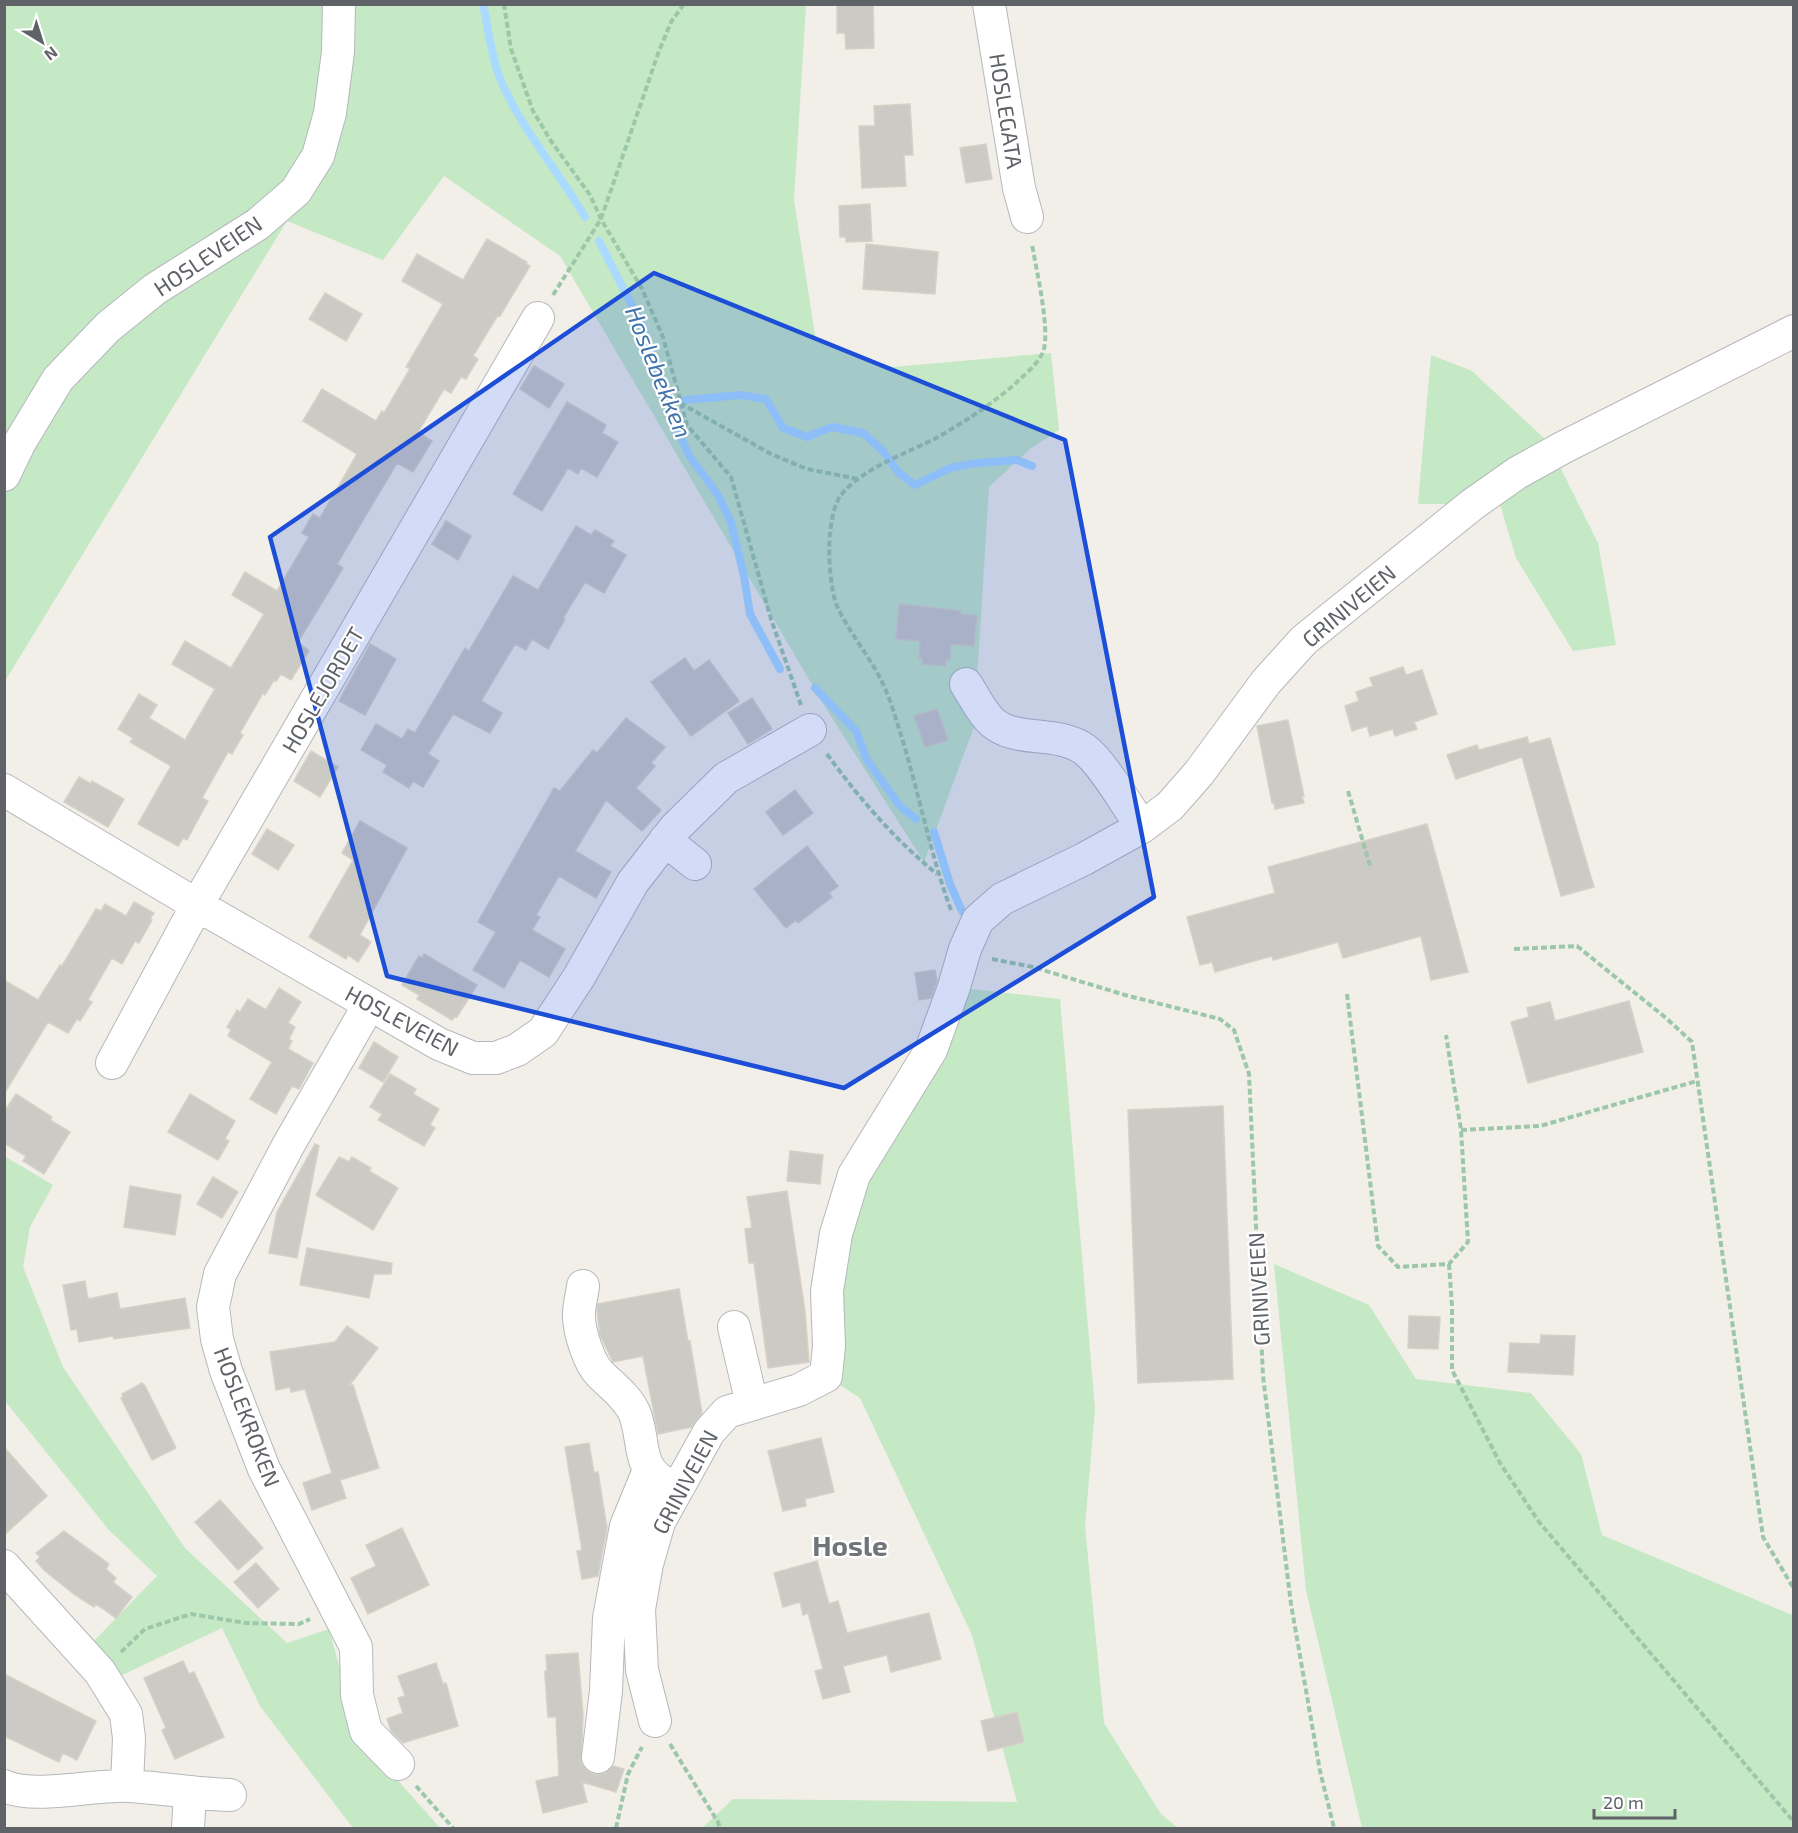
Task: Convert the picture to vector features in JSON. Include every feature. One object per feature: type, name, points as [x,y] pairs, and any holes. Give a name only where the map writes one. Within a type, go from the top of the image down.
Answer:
[{"type":"street","name":"HOSLEVEIEN","points":[[4,475],[20,442],[58,379],[108,327],[155,289],[258,225],[296,192],[318,156],[330,113],[338,52],[339,4]]},
{"type":"street","name":"HOSLEGATA","points":[[989,4],[1019,188],[1027,217]]},
{"type":"street","name":"HOSLEJORDET","points":[[112,1063],[197,905],[538,318]]},
{"type":"street","name":"GRINIVEIEN","points":[[655,1721],[642,1670],[639,1609],[647,1564],[659,1522],[709,1431],[727,1412],[799,1390],[826,1376],[829,1346],[827,1292],[836,1234],[854,1174],[931,1050],[965,949],[978,920],[1002,899],[1084,859],[1142,826],[1170,806],[1199,773],[1266,682],[1304,640],[1473,504],[1517,473],[1564,447],[1794,331]]},
{"type":"street","points":[[966,684],[983,712],[999,727],[1016,733],[1053,737],[1071,742],[1084,750],[1100,766],[1142,826]]},
{"type":"street","name":"HOSLEVEIEN","points":[[4,790],[197,905],[439,1044],[473,1058],[496,1058],[517,1050],[543,1032],[579,977],[633,882],[675,828],[726,778],[810,730]]},
{"type":"street","points":[[665,840],[695,864]]},
{"type":"street","name":"HOSLEKROKEN","points":[[369,1005],[220,1274],[213,1307],[217,1339],[226,1371],[264,1469],[356,1647],[357,1695],[366,1731],[398,1764]]},
{"type":"street","points":[[583,1286],[579,1318],[588,1354],[598,1372],[615,1387],[634,1412],[644,1458],[649,1470],[661,1480],[677,1487]]},
{"type":"street","points":[[734,1327],[752,1404]]},
{"type":"street","points":[[598,1757],[606,1691],[609,1618],[626,1526],[649,1470]]},
{"type":"street","points":[[4,1566],[100,1672],[126,1714],[129,1738],[127,1786]]},
{"type":"street","points":[[606,1691],[642,1670]]},
{"type":"street","points":[[4,1786],[15,1790],[80,1790],[127,1786],[230,1795]]},
{"type":"street","points":[[188,1828],[190,1793]]},
{"type":"path","points":[[504,4],[511,49],[533,111],[551,141],[590,195],[601,219],[642,289],[663,337],[687,425],[731,477],[771,619],[810,730],[854,791],[907,849],[937,874],[901,735],[886,693],[836,603],[828,556],[830,532],[840,495],[859,479],[938,437],[991,405],[1025,374],[1042,353],[1046,335],[1027,217]]},
{"type":"path","points":[[538,318],[601,219],[659,51],[671,22],[684,4]]},
{"type":"path","points":[[680,403],[771,454],[807,469],[859,479]]},
{"type":"path","points":[[1348,791],[1371,869]]},
{"type":"path","points":[[1514,950],[1578,946],[1692,1042],[1763,1537],[1794,1589]]},
{"type":"path","name":"GRINIVEIEN","points":[[965,949],[982,957],[1033,967],[1125,995],[1220,1019],[1234,1030],[1249,1074],[1263,1376],[1289,1592],[1320,1771],[1334,1828]]},
{"type":"path","points":[[1347,994],[1378,1246],[1398,1267],[1449,1264]]},
{"type":"path","points":[[1446,1035],[1461,1130],[1468,1242],[1449,1264],[1452,1306],[1452,1370],[1500,1463],[1539,1521],[1794,1822]]},
{"type":"path","points":[[1461,1130],[1540,1126],[1697,1081]]},
{"type":"path","points":[[100,1672],[145,1629],[190,1614],[246,1623],[299,1624],[335,1606]]},
{"type":"path","points":[[616,1828],[628,1774],[655,1721]]},
{"type":"path","points":[[655,1721],[720,1828]]},
{"type":"path","points":[[398,1764],[453,1828]]},
{"type":"highlighted area","points":[[654,273],[1065,440],[1154,897],[844,1088],[387,976],[270,537]]},
{"type":"green space","points":[[4,5],[806,5],[794,200],[816,341],[893,367],[1051,353],[1059,430],[1030,449],[989,487],[974,727],[924,862],[827,710],[560,256],[444,176],[383,260],[287,221],[5,681]]},
{"type":"green space","points":[[1431,355],[1472,371],[1547,441],[1598,543],[1616,645],[1573,651],[1516,558],[1500,504],[1418,504]]},
{"type":"green space","points":[[954,987],[1060,999],[1095,1409],[1085,1526],[1104,1723],[1161,1814],[1178,1828],[702,1828],[733,1799],[1017,1802],[972,1635],[860,1398],[826,1376],[836,1234]]},
{"type":"green space","points":[[4,1156],[53,1185],[30,1227],[23,1267],[63,1367],[185,1548],[287,1643],[329,1629],[353,1717],[386,1767],[440,1828],[353,1828],[260,1706],[222,1628],[120,1676],[93,1642],[157,1576],[109,1530],[5,1401]]},
{"type":"green space","points":[[1274,1264],[1369,1305],[1416,1379],[1531,1393],[1581,1454],[1602,1535],[1794,1617],[1793,1828],[1362,1828],[1306,1590]]},
{"type":"building","points":[[837,4],[873,4],[874,48],[846,49],[845,33],[837,33]]},
{"type":"building","points":[[910,104],[913,155],[904,155],[906,186],[862,188],[859,126],[875,126],[874,106]]},
{"type":"building","points":[[986,144],[992,179],[966,183],[960,148]]},
{"type":"building","points":[[870,204],[872,241],[846,242],[846,237],[840,237],[839,206]]},
{"type":"building","points":[[487,239],[530,266],[473,356],[478,359],[466,379],[461,377],[451,393],[444,389],[418,432],[432,441],[413,472],[397,463],[337,564],[343,568],[298,642],[309,651],[291,680],[281,674],[276,681],[274,680],[265,695],[263,693],[240,733],[243,735],[232,754],[228,752],[202,798],[208,801],[187,840],[183,838],[178,846],[138,824],[171,766],[130,742],[133,738],[118,729],[139,694],[157,705],[149,718],[185,740],[215,689],[172,664],[185,641],[231,668],[264,614],[232,595],[245,572],[277,591],[309,537],[302,533],[313,514],[320,518],[357,454],[303,421],[322,389],[376,421],[382,411],[384,413],[410,369],[406,367],[443,304],[402,281],[417,254],[463,280]]},
{"type":"building","points":[[866,244],[938,252],[935,294],[863,289]]},
{"type":"building","points":[[325,293],[362,314],[346,341],[309,319]]},
{"type":"building","points":[[534,366],[564,384],[549,408],[520,389]]},
{"type":"building","points":[[567,402],[606,425],[602,433],[618,442],[597,477],[581,468],[578,474],[568,468],[542,511],[513,494]]},
{"type":"building","points":[[446,521],[471,536],[458,560],[432,544]]},
{"type":"building","points":[[576,526],[591,535],[595,530],[614,541],[610,546],[626,555],[604,593],[585,582],[563,618],[565,619],[548,649],[532,639],[526,650],[515,644],[481,701],[502,713],[490,733],[453,714],[428,754],[439,761],[423,787],[413,781],[409,788],[383,772],[387,765],[361,750],[376,724],[402,739],[408,729],[415,733],[465,648],[469,651],[513,576],[538,590]]},
{"type":"building","points":[[899,604],[961,611],[960,614],[977,616],[974,646],[951,644],[950,660],[946,660],[946,666],[922,664],[922,658],[919,658],[920,641],[896,639]]},
{"type":"building","points":[[370,644],[396,659],[365,715],[339,701]]},
{"type":"building","points":[[685,658],[694,671],[709,660],[739,701],[691,736],[651,682]]},
{"type":"building","points":[[1403,667],[1406,675],[1422,670],[1437,714],[1414,722],[1417,729],[1395,736],[1393,729],[1370,736],[1367,726],[1352,731],[1345,706],[1359,701],[1356,692],[1373,686],[1370,678]]},
{"type":"building","points":[[752,698],[772,729],[748,744],[728,713]]},
{"type":"building","points":[[937,709],[948,740],[925,747],[914,716]]},
{"type":"building","points":[[626,718],[665,747],[651,763],[655,766],[636,788],[661,810],[642,831],[606,800],[575,851],[611,872],[596,898],[559,876],[536,915],[540,917],[532,930],[565,949],[549,977],[520,960],[504,988],[473,970],[496,932],[478,922],[554,788],[560,791],[593,750],[597,753]]},
{"type":"building","points":[[1288,720],[1304,803],[1275,809],[1257,726]]},
{"type":"building","points":[[1527,737],[1529,744],[1550,738],[1594,887],[1561,896],[1522,757],[1456,779],[1447,755],[1477,745],[1479,750]]},
{"type":"building","points":[[311,751],[338,767],[320,797],[294,781]]},
{"type":"building","points":[[79,777],[91,784],[92,781],[124,799],[108,827],[64,802]]},
{"type":"building","points":[[795,790],[813,813],[783,835],[766,812]]},
{"type":"building","points":[[360,821],[407,848],[360,935],[371,942],[358,962],[348,955],[346,959],[309,937],[353,860],[342,853]]},
{"type":"building","points":[[1427,824],[1468,972],[1431,980],[1421,936],[1343,958],[1338,942],[1273,960],[1272,956],[1215,972],[1212,962],[1200,965],[1187,917],[1275,893],[1268,867]]},
{"type":"building","points":[[267,829],[294,845],[278,870],[252,854]]},
{"type":"building","points":[[807,846],[838,886],[829,893],[832,897],[798,923],[796,920],[786,928],[754,889]]},
{"type":"building","points":[[134,902],[154,913],[139,943],[135,941],[122,964],[112,958],[88,1000],[92,1002],[80,1021],[77,1019],[68,1033],[48,1022],[4,1094],[4,980],[38,1000],[60,965],[62,966],[96,909],[101,911],[105,904],[126,916]]},
{"type":"building","points":[[424,954],[477,985],[457,1017],[455,1016],[452,1020],[417,999],[419,995],[402,985],[419,956],[422,958]]},
{"type":"building","points":[[935,970],[937,981],[931,998],[919,1000],[915,973]]},
{"type":"building","points":[[279,988],[301,1002],[288,1023],[295,1027],[289,1039],[292,1041],[288,1049],[313,1063],[299,1089],[292,1086],[276,1114],[250,1099],[272,1062],[228,1036],[231,1030],[227,1027],[237,1010],[240,1012],[248,999],[266,1010]]},
{"type":"building","points":[[1629,1001],[1643,1052],[1528,1083],[1511,1022],[1529,1017],[1527,1008],[1550,1002],[1555,1021]]},
{"type":"building","points":[[374,1042],[398,1057],[383,1082],[359,1068]]},
{"type":"building","points":[[390,1074],[416,1089],[413,1094],[439,1109],[430,1125],[435,1128],[424,1146],[378,1120],[382,1114],[370,1107]]},
{"type":"building","points":[[16,1094],[52,1117],[50,1120],[70,1132],[44,1174],[23,1161],[26,1156],[4,1143],[4,1112]]},
{"type":"building","points":[[190,1094],[235,1121],[225,1139],[229,1141],[218,1160],[168,1132]]},
{"type":"building","points":[[1223,1106],[1233,1379],[1138,1383],[1128,1110]]},
{"type":"building","points":[[315,1144],[319,1146],[297,1258],[269,1253],[277,1212]]},
{"type":"building","points":[[790,1151],[823,1155],[820,1184],[787,1181]]},
{"type":"building","points":[[339,1157],[349,1162],[352,1157],[371,1168],[369,1171],[398,1188],[373,1230],[316,1195]]},
{"type":"building","points":[[213,1177],[238,1192],[222,1218],[197,1204]]},
{"type":"building","points":[[130,1186],[181,1195],[175,1235],[124,1227]]},
{"type":"building","points":[[787,1191],[805,1311],[809,1362],[768,1368],[754,1263],[749,1263],[745,1229],[752,1228],[747,1197]]},
{"type":"building","points":[[307,1248],[392,1263],[391,1274],[374,1274],[369,1298],[300,1285]]},
{"type":"building","points":[[85,1281],[88,1299],[117,1293],[120,1309],[185,1298],[190,1328],[79,1342],[77,1329],[71,1330],[63,1285]]},
{"type":"building","points":[[679,1289],[702,1413],[691,1427],[658,1434],[643,1356],[613,1362],[600,1335],[597,1309],[598,1304]]},
{"type":"building","points":[[1409,1316],[1440,1317],[1438,1349],[1408,1348]]},
{"type":"building","points":[[347,1326],[378,1348],[349,1386],[353,1385],[379,1468],[340,1480],[346,1498],[312,1510],[303,1483],[332,1473],[305,1389],[291,1392],[290,1387],[276,1390],[270,1352],[335,1342]]},
{"type":"building","points":[[1541,1335],[1575,1336],[1573,1375],[1508,1372],[1510,1343],[1540,1344]]},
{"type":"building","points":[[142,1383],[176,1448],[152,1460],[121,1398],[122,1394]]},
{"type":"building","points":[[821,1438],[834,1492],[805,1499],[806,1506],[783,1511],[768,1451]]},
{"type":"building","points":[[589,1443],[594,1473],[598,1472],[607,1528],[598,1576],[582,1579],[577,1551],[582,1550],[565,1447]]},
{"type":"building","points":[[4,1447],[47,1496],[4,1535]]},
{"type":"building","points":[[220,1500],[263,1548],[238,1570],[195,1522]]},
{"type":"building","points":[[402,1528],[429,1585],[368,1614],[351,1578],[376,1566],[366,1545]]},
{"type":"building","points":[[64,1531],[109,1564],[106,1569],[116,1578],[113,1582],[132,1597],[116,1618],[96,1604],[94,1607],[75,1595],[36,1561],[40,1557],[36,1553]]},
{"type":"building","points":[[817,1561],[829,1604],[838,1601],[847,1633],[929,1613],[941,1659],[891,1672],[887,1655],[843,1666],[850,1692],[823,1699],[815,1671],[823,1669],[808,1613],[803,1615],[800,1602],[783,1607],[774,1573]]},
{"type":"building","points":[[256,1563],[279,1589],[258,1608],[234,1582]]},
{"type":"building","points":[[578,1653],[583,1715],[581,1763],[587,1771],[595,1775],[606,1773],[613,1766],[624,1769],[616,1792],[582,1782],[587,1802],[543,1813],[536,1781],[559,1776],[556,1717],[548,1717],[546,1655]]},
{"type":"building","points":[[183,1661],[189,1674],[194,1672],[224,1737],[175,1759],[162,1730],[166,1728],[144,1678]]},
{"type":"building","points":[[436,1663],[443,1684],[446,1683],[458,1726],[403,1743],[391,1731],[387,1719],[403,1713],[398,1698],[405,1696],[398,1676]]},
{"type":"building","points":[[4,1674],[96,1721],[77,1760],[63,1753],[59,1762],[4,1736]]},
{"type":"building","points":[[1017,1712],[1024,1742],[988,1751],[981,1721]]},
{"type":"waterway","name":"Hoslebekken","points":[[483,4],[494,59],[508,95],[528,131],[585,217]]},
{"type":"waterway","name":"Hoslebekken","points":[[599,241],[643,327],[660,388],[675,426],[690,457],[718,495],[731,522],[744,576],[750,614],[780,669]]},
{"type":"waterway","points":[[686,400],[740,395],[766,399],[783,428],[807,437],[832,427],[863,433],[883,451],[899,473],[915,485],[950,468],[977,463],[1017,460],[1032,466]]},
{"type":"waterway","name":"Hoslebekken","points":[[815,688],[856,731],[867,760],[900,806],[916,819]]},
{"type":"waterway","name":"Hoslebekken","points":[[934,832],[950,884],[962,911]]},
{"type":"district","name":"Hosle","points":[[850,1546]]}]
